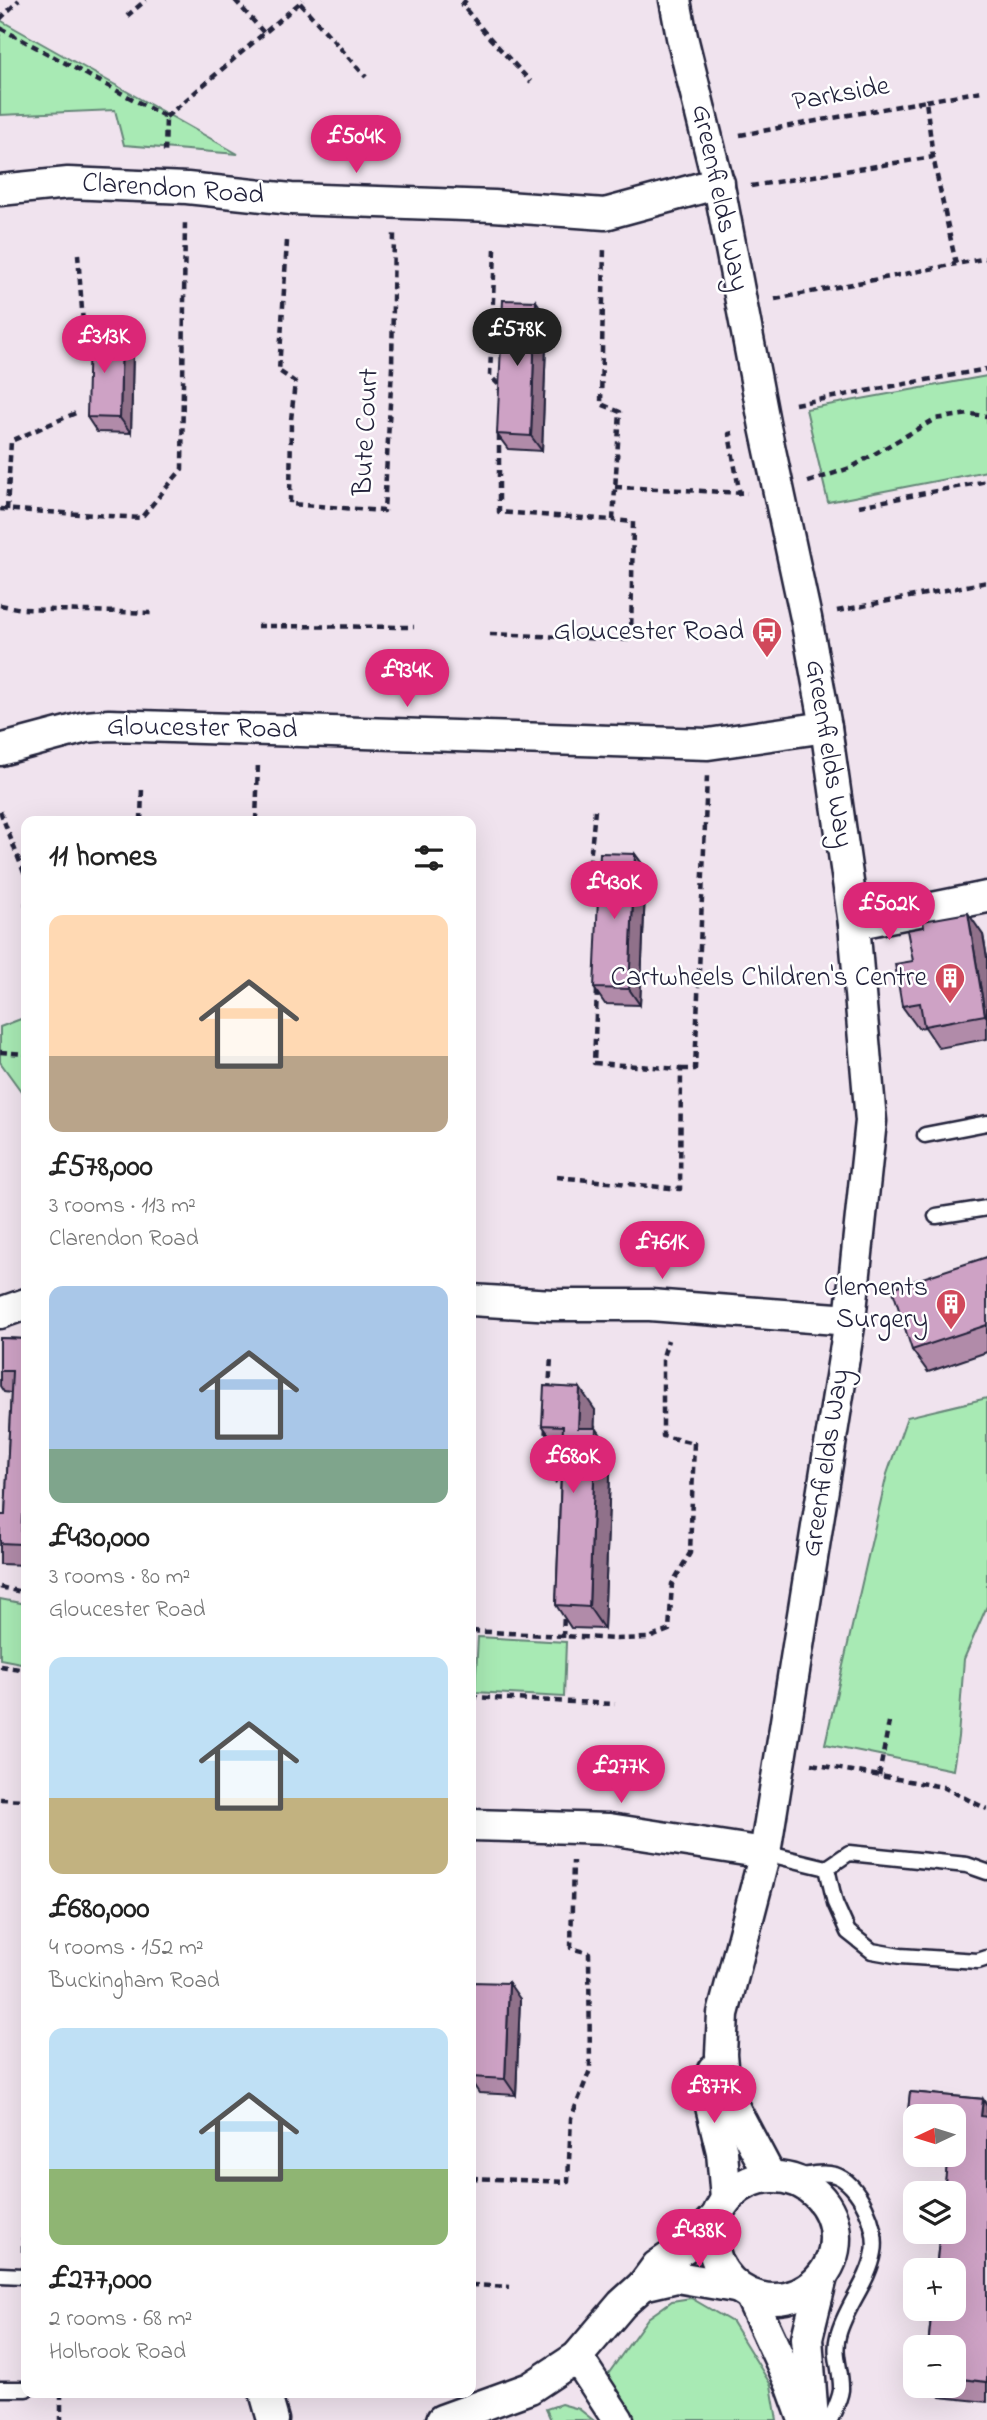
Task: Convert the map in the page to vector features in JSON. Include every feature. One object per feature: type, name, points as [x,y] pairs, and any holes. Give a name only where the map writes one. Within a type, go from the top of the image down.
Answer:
[{"type":"street","name":"Greenfields Way","points":[[675,0],[720,187],[826,727],[854,924],[871,1121],[850,1320],[765,1853],[723,2014],[720,2054],[724,2089],[781,2177]]},
{"type":"street","name":"Clarendon Road","points":[[0,190],[68,183],[176,188],[290,199],[393,201],[605,214],[720,187]]},
{"type":"street","name":"Gloucester Road","points":[[0,750],[86,727],[109,725],[708,744],[826,727]]},
{"type":"street","points":[[854,924],[987,897]]},
{"type":"street","points":[[476,1300],[553,1305],[650,1305],[850,1320]]},
{"type":"street","points":[[0,1313],[21,1306]]},
{"type":"street","points":[[476,1825],[609,1829],[765,1853]]},
{"type":"street","name":"Greenfields Way","points":[[720,2054],[706,2086],[722,2152],[721,2209]]},
{"type":"street","points":[[442,2420],[530,2388],[577,2357],[657,2266],[691,2244],[735,2190],[754,2179],[781,2177],[808,2186],[824,2201],[834,2220],[834,2253],[822,2277],[807,2338],[813,2420]]},
{"type":"street","points":[[721,2209],[712,2240],[721,2270],[743,2291],[791,2384],[804,2420]]},
{"type":"street","points":[[643,2285],[677,2277],[772,2300],[786,2299],[806,2291],[822,2277]]},
{"type":"street","points":[[577,2357],[618,2420]]},
{"type":"street","points":[[267,2398],[273,2420]]},
{"type":"lane","points":[[925,1135],[987,1123]]},
{"type":"lane","points":[[936,1216],[987,1208]]},
{"type":"lane","points":[[765,1853],[827,1868],[849,1853],[967,1865],[987,1872]]},
{"type":"lane","points":[[827,1868],[835,1903],[848,1932],[872,1951],[900,1956],[978,1961],[987,1958]]},
{"type":"lane","points":[[781,2177],[835,2175],[852,2186],[871,2217],[875,2251],[856,2297],[840,2326],[835,2347],[841,2390],[830,2420]]},
{"type":"lane","points":[[0,2275],[21,2276]]},
{"type":"lane","points":[[0,2389],[21,2389]]},
{"type":"path","points":[[0,19],[19,0]]},
{"type":"path","points":[[127,16],[146,0]]},
{"type":"path","points":[[235,0],[264,33]]},
{"type":"path","points":[[466,0],[463,5],[531,82]]},
{"type":"path","points":[[166,117],[302,1],[366,77]]},
{"type":"path","points":[[0,28],[166,117]]},
{"type":"path","points":[[926,101],[982,91]]},
{"type":"path","name":"Parkside","points":[[708,140],[926,101],[933,157],[956,264]]},
{"type":"path","points":[[0,509],[142,517],[182,468],[176,188],[166,117]]},
{"type":"path","points":[[720,187],[933,157]]},
{"type":"path","name":"Bute Court","points":[[287,241],[279,371],[295,382],[291,420],[290,504],[384,511],[392,368],[393,201]]},
{"type":"path","points":[[605,214],[600,337],[601,404],[620,412],[613,520]]},
{"type":"path","points":[[495,249],[490,376],[499,385],[499,398]]},
{"type":"path","points":[[78,254],[83,338]]},
{"type":"path","points":[[743,306],[987,258]]},
{"type":"path","points":[[762,410],[987,369]]},
{"type":"path","points":[[7,510],[11,441],[78,412]]},
{"type":"path","points":[[804,482],[850,468],[935,419],[969,414],[987,416]]},
{"type":"path","points":[[490,634],[631,640],[633,522],[499,512],[499,423]]},
{"type":"path","points":[[730,443],[740,495]]},
{"type":"path","points":[[859,506],[987,481]]},
{"type":"path","points":[[615,487],[740,495],[748,493]]},
{"type":"path","points":[[806,618],[987,582]]},
{"type":"path","points":[[0,605],[22,610],[152,612]]},
{"type":"path","points":[[257,626],[414,627]]},
{"type":"path","points":[[256,816],[259,730]]},
{"type":"path","points":[[598,983],[594,1062],[695,1069],[708,744]]},
{"type":"path","points":[[141,816],[142,787]]},
{"type":"path","points":[[596,810],[589,871],[601,904]]},
{"type":"path","points":[[0,811],[21,865]]},
{"type":"path","points":[[0,1052],[21,1054]]},
{"type":"path","points":[[557,1177],[680,1189],[681,1069]]},
{"type":"path","points":[[476,1631],[617,1639],[649,1638],[669,1630],[672,1584],[690,1553],[694,1443],[663,1436],[663,1357],[676,1308]]},
{"type":"path","points":[[548,1396],[551,1356]]},
{"type":"path","points":[[547,1422],[543,1475],[557,1482]]},
{"type":"path","points":[[0,1587],[21,1592]]},
{"type":"path","points":[[563,1637],[564,1611]]},
{"type":"path","points":[[0,1666],[21,1669]]},
{"type":"path","points":[[476,1697],[615,1703]]},
{"type":"path","points":[[878,1776],[889,1722]]},
{"type":"path","points":[[780,1758],[943,1787],[987,1809]]},
{"type":"path","points":[[0,1799],[21,1800]]},
{"type":"path","points":[[476,2178],[568,2182],[572,2118],[590,2070],[589,1953],[571,1948],[574,1828]]},
{"type":"path","points":[[476,2285],[510,2287]]},
{"type":"path","points":[[61,2398],[61,2420]]},
{"type":"green space","points":[[0,20],[238,154],[124,145],[115,110],[0,115]]},
{"type":"green space","points":[[987,376],[987,471],[828,502],[806,409]]},
{"type":"green space","points":[[21,1019],[21,1091],[0,1062],[0,1027]]},
{"type":"green space","points":[[987,1398],[987,1606],[964,1659],[953,1770],[825,1744],[887,1474],[907,1417]]},
{"type":"green space","points":[[0,1599],[21,1603],[21,1663],[0,1659]]},
{"type":"green space","points":[[478,1637],[566,1642],[564,1697],[476,1692]]},
{"type":"green space","points":[[691,2298],[732,2322],[771,2385],[777,2420],[630,2420],[606,2377],[648,2318],[672,2301]]},
{"type":"green space","points":[[561,2404],[579,2409],[593,2420],[551,2420],[546,2409]]},
{"type":"building","points":[[503,300],[536,301],[531,436],[497,434]]},
{"type":"building","points":[[89,332],[122,333],[120,418],[87,417]]},
{"type":"building","points":[[600,853],[635,854],[629,989],[594,988]]},
{"type":"building","name":"Cartwheels Children's Centre","points":[[968,913],[985,1015],[924,1026],[920,1003],[902,1006],[895,964],[913,961],[907,930],[924,927],[923,921]]},
{"type":"building","points":[[987,1257],[987,1325],[912,1350],[892,1288]]},
{"type":"building","points":[[0,1338],[21,1339],[21,1544],[0,1543],[0,1515],[5,1515],[12,1371],[0,1371]]},
{"type":"building","points":[[544,1386],[580,1388],[578,1428],[596,1428],[589,1607],[556,1605],[563,1426],[542,1425]]},
{"type":"building","points":[[476,1982],[509,1983],[505,2079],[476,2077]]},
{"type":"building","points":[[910,2092],[983,2099],[981,2116],[987,2117],[987,2382],[966,2379],[966,2335],[929,2335],[931,2321],[966,2321],[966,2258],[937,2258],[939,2244],[966,2244],[966,2181],[945,2181],[947,2167],[966,2167],[966,2104],[909,2104]]},
{"type":"place","name":"Gloucester Road","points":[[767,659]]},
{"type":"place","name":"Cartwheels Children's Centre","points":[[950,1005]]},
{"type":"place","name":"Clements Surgery","points":[[951,1331]]}]
